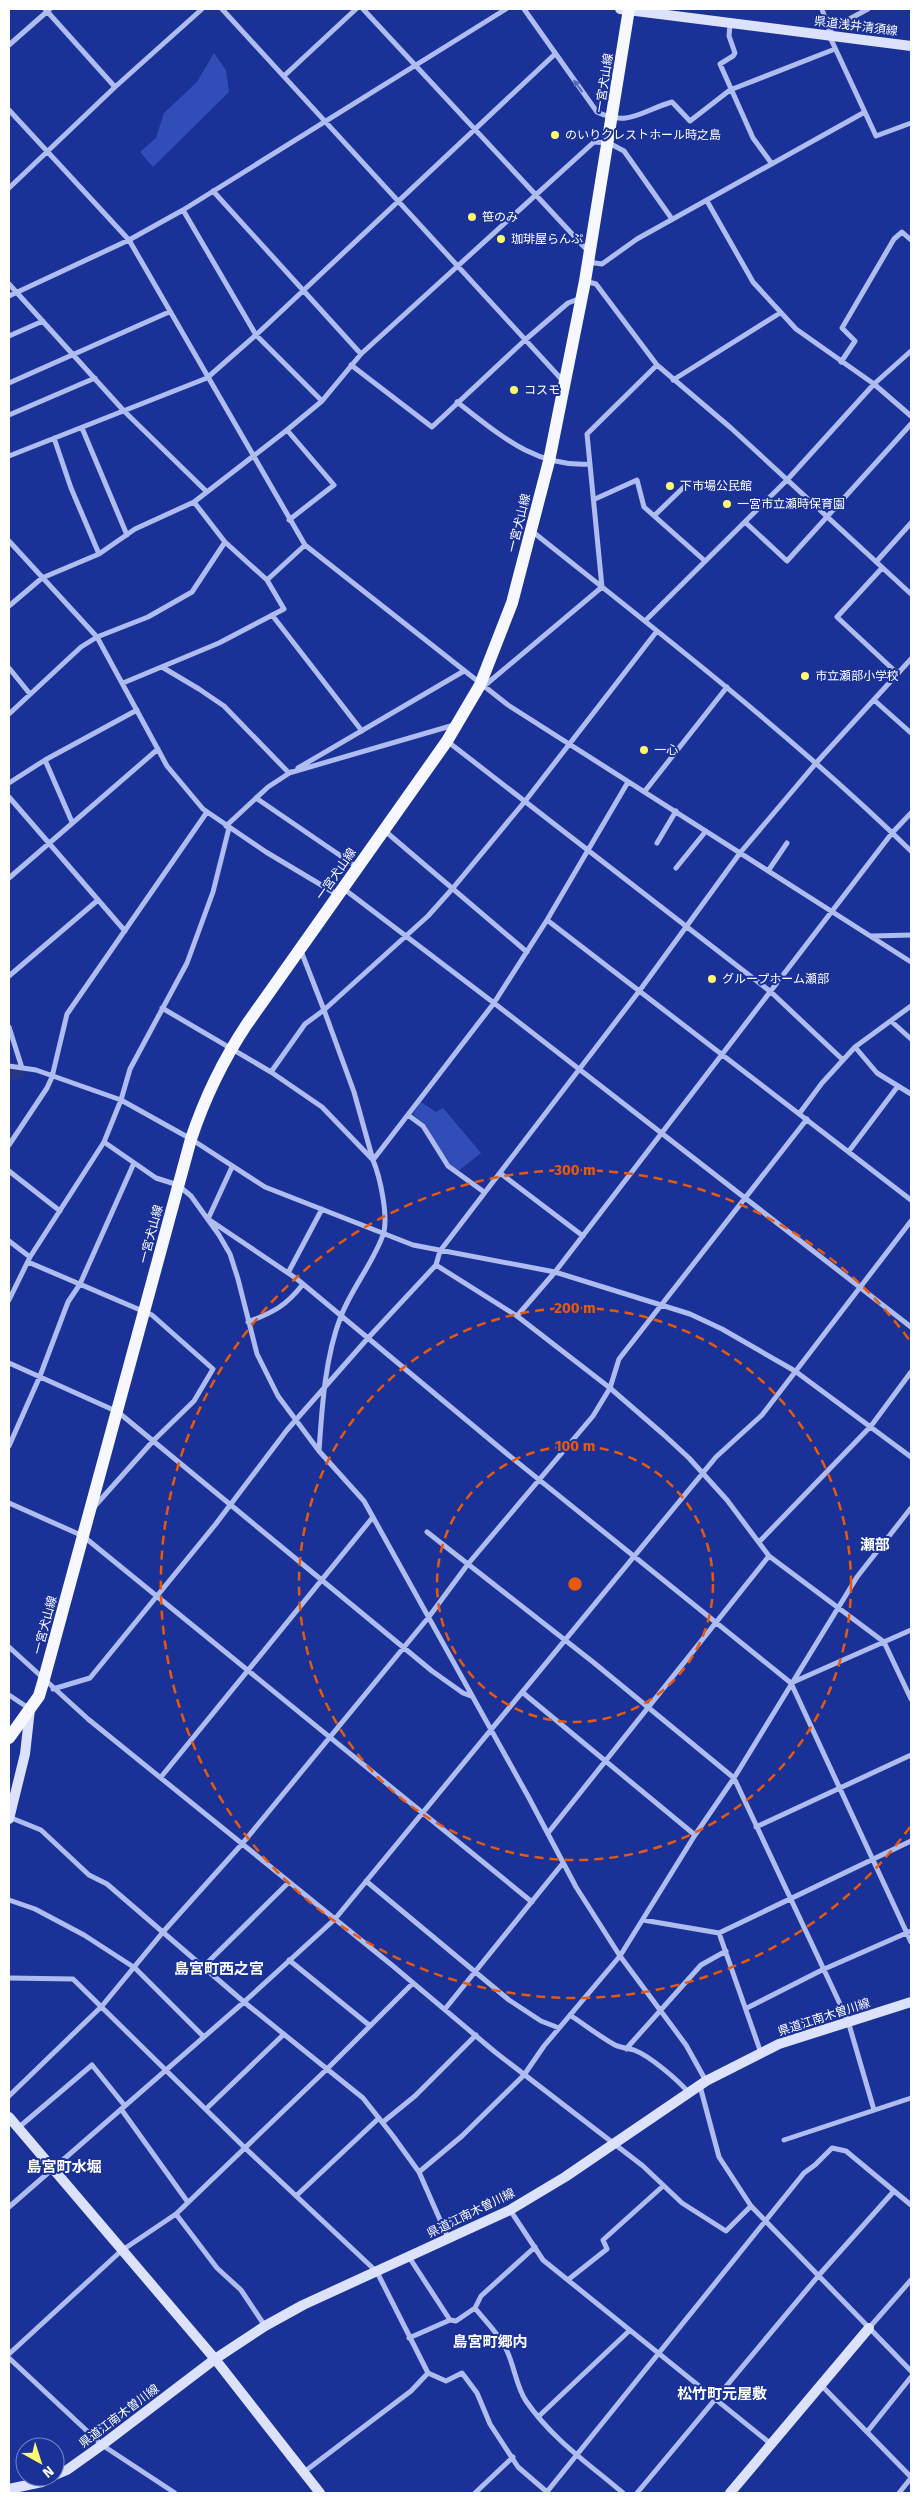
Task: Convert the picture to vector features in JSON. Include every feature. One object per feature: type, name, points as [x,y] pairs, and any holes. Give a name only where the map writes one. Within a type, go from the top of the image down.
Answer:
[{"type":"main road","name":"県道浅井清須線","points":[[626,9],[730,24],[829,32],[911,46]]},
{"type":"main road","name":"一宮犬山線","points":[[9,1738],[48,1684],[83,1536],[191,1138],[202,1107],[231,1049],[447,741],[481,686],[512,603],[549,461],[585,281],[609,143],[626,9]]},
{"type":"main road","points":[[9,1818],[10,1803],[25,1754],[30,1709]]},
{"type":"main road","name":"県道江南木曽川線","points":[[65,2469],[102,2445],[215,2359],[266,2326],[303,2306],[510,2210],[614,2144],[703,2083],[761,2053],[848,2021],[911,2002]]},
{"type":"main road","points":[[9,2117],[121,2251],[215,2359],[320,2493]]},
{"type":"main road","points":[[730,2493],[869,2328]]},
{"type":"street","points":[[9,188],[115,87],[202,9]]},
{"type":"street","points":[[222,9],[400,200],[564,382]]},
{"type":"street","points":[[285,75],[356,9]]},
{"type":"street","points":[[363,9],[535,194],[589,258],[602,264],[636,239],[864,113]]},
{"type":"street","points":[[9,296],[128,240],[183,210],[506,9]]},
{"type":"street","points":[[524,9],[597,112],[612,119],[626,120],[672,102],[690,121],[730,90],[835,49]]},
{"type":"street","points":[[822,9],[835,49],[876,136],[911,123]]},
{"type":"street","points":[[829,32],[868,9]]},
{"type":"street","points":[[9,45],[47,10],[115,87]]},
{"type":"street","points":[[730,24],[729,36],[734,53],[733,56],[720,64],[730,90],[754,138],[772,164]]},
{"type":"street","points":[[9,456],[207,378],[256,335],[555,54]]},
{"type":"street","points":[[9,110],[128,240],[252,457],[305,545],[481,686],[911,962]]},
{"type":"street","points":[[9,606],[42,578],[99,554],[127,535],[194,502],[287,430],[322,401],[361,354],[594,142],[609,143],[624,151],[672,219]]},
{"type":"street","points":[[213,191],[361,354]]},
{"type":"street","points":[[706,201],[742,268],[796,330],[874,384],[911,416]]},
{"type":"street","points":[[183,210],[256,335],[322,401]]},
{"type":"street","points":[[841,362],[855,340],[842,328],[894,239],[902,232],[911,240]]},
{"type":"street","points":[[585,281],[596,284],[657,365],[827,516],[911,594]]},
{"type":"street","points":[[9,284],[124,411],[206,492]]},
{"type":"street","points":[[351,365],[432,427],[525,340],[568,303],[581,298]]},
{"type":"street","points":[[9,383],[169,312]]},
{"type":"street","points":[[673,380],[780,313]]},
{"type":"street","points":[[9,336],[42,322]]},
{"type":"street","points":[[645,621],[787,480],[874,384],[911,351]]},
{"type":"street","points":[[602,587],[595,499],[589,464],[587,434],[657,365]]},
{"type":"street","points":[[9,415],[95,378]]},
{"type":"street","points":[[457,402],[516,447],[549,461],[570,465],[589,464]]},
{"type":"street","points":[[745,522],[787,561],[911,424]]},
{"type":"street","points":[[82,428],[127,535]]},
{"type":"street","points":[[287,430],[334,485],[289,520]]},
{"type":"street","points":[[54,438],[71,488],[99,554]]},
{"type":"street","points":[[595,499],[637,480],[644,507],[656,515],[705,561]]},
{"type":"street","points":[[656,515],[689,482]]},
{"type":"street","points":[[123,683],[219,643],[284,608],[267,580],[225,542],[194,502]]},
{"type":"street","points":[[876,562],[911,523]]},
{"type":"street","points":[[532,531],[727,687],[817,762],[911,851]]},
{"type":"street","points":[[9,714],[81,647],[97,637],[148,618],[192,592],[225,542]]},
{"type":"street","points":[[10,544],[97,637],[167,766],[186,791],[206,812],[228,827],[341,892],[405,936],[911,1327]]},
{"type":"street","points":[[267,580],[305,545]]},
{"type":"street","points":[[882,568],[837,617],[898,674]]},
{"type":"street","points":[[481,686],[602,587]]},
{"type":"street","points":[[272,615],[362,731]]},
{"type":"street","points":[[271,1072],[305,1024],[324,1010],[428,916],[453,888],[526,800],[568,743],[657,631]]},
{"type":"street","points":[[48,1684],[90,1678],[157,1597],[295,1421],[436,1265],[440,1250],[640,990],[740,853],[817,762],[911,659]]},
{"type":"street","points":[[162,667],[218,702],[290,773]]},
{"type":"street","points":[[9,668],[30,694]]},
{"type":"street","points":[[9,1300],[20,1273],[104,1142],[122,1100],[130,1069],[187,964],[216,884],[228,827],[268,787],[464,671]]},
{"type":"street","points":[[645,791],[727,687]]},
{"type":"street","points":[[874,700],[911,734]]},
{"type":"street","points":[[9,784],[45,760],[137,710]]},
{"type":"street","points":[[290,773],[457,724]]},
{"type":"street","points":[[447,741],[526,800],[772,992],[844,1060]]},
{"type":"street","points":[[9,878],[158,749]]},
{"type":"street","points":[[45,760],[72,822]]},
{"type":"street","points":[[373,1160],[494,1003],[547,920],[628,782]]},
{"type":"street","points":[[9,797],[124,931]]},
{"type":"street","points":[[256,798],[358,868]]},
{"type":"street","points":[[657,842],[676,811]]},
{"type":"street","points":[[9,1145],[47,1088],[52,1077],[67,1014],[206,812]]},
{"type":"street","points":[[517,1316],[555,1272],[772,992],[892,833],[911,813]]},
{"type":"street","points":[[384,830],[527,952]]},
{"type":"street","points":[[676,868],[706,831]]},
{"type":"street","points":[[768,870],[787,843]]},
{"type":"street","points":[[9,976],[98,900]]},
{"type":"street","points":[[547,920],[911,1200]]},
{"type":"street","points":[[871,936],[911,935]]},
{"type":"street","points":[[300,950],[354,1092],[382,1189],[384,1233],[341,1316],[325,1387],[319,1451]]},
{"type":"street","points":[[799,1114],[855,1047],[911,1006]]},
{"type":"street","points":[[162,1008],[271,1072],[322,1106],[373,1160]]},
{"type":"street","points":[[891,1021],[911,1039]]},
{"type":"street","points":[[9,1027],[22,1068]]},
{"type":"street","points":[[855,1047],[877,1073],[911,1094]]},
{"type":"street","points":[[9,1066],[52,1077],[122,1100],[191,1138],[232,1167],[265,1187],[413,1245],[555,1272],[690,1314],[722,1329],[795,1371],[911,1457]]},
{"type":"street","points":[[849,1151],[898,1086]]},
{"type":"street","points":[[408,1114],[423,1126],[448,1166],[484,1192]]},
{"type":"street","points":[[9,2096],[102,2006],[163,1932],[242,1844],[428,1618],[468,1564],[593,1416],[610,1388],[620,1359],[807,1119]]},
{"type":"street","points":[[104,1142],[156,1178],[178,1185],[191,1196],[208,1218],[230,1254],[248,1322],[264,1372],[295,1421],[364,1501],[576,1886],[620,1956],[686,2045],[703,2083],[719,2157],[751,2206],[911,2371]]},
{"type":"street","points":[[9,1446],[40,1376],[68,1302],[80,1284],[134,1163]]},
{"type":"street","points":[[208,1218],[232,1167]]},
{"type":"street","points":[[9,1171],[60,1211]]},
{"type":"street","points":[[500,1173],[583,1236]]},
{"type":"street","points":[[288,1273],[322,1209]]},
{"type":"street","points":[[208,1218],[303,1284],[791,1683],[871,1859],[909,1932],[911,1942]]},
{"type":"street","points":[[9,2207],[244,2002],[335,1919],[703,1472],[716,1457],[762,1414],[911,1220]]},
{"type":"street","points":[[9,1241],[29,1259],[80,1284],[152,1315],[168,1327],[213,1369],[194,1401],[153,1442],[90,1512]]},
{"type":"street","points":[[436,1265],[517,1316],[610,1388],[626,1404],[663,1434],[703,1472],[769,1556],[884,1642],[911,1699]]},
{"type":"street","points":[[248,1322],[274,1312],[291,1299],[303,1284]]},
{"type":"street","points":[[9,1363],[118,1412],[404,1647],[463,1693],[471,1696]]},
{"type":"street","points":[[759,1542],[871,1426],[911,1372]]},
{"type":"street","points":[[9,1503],[83,1536],[532,1902]]},
{"type":"street","points":[[419,2172],[462,2136],[524,2075],[559,2028],[620,1956],[695,1835],[734,1778],[857,1577],[911,1508]]},
{"type":"street","points":[[161,1777],[373,1517]]},
{"type":"street","points":[[427,1532],[565,1640],[734,1778],[789,1900],[848,2021],[874,2110]]},
{"type":"street","points":[[548,1833],[769,1556]]},
{"type":"street","points":[[791,1683],[911,1630]]},
{"type":"street","points":[[9,1648],[48,1684],[242,1844],[576,2117],[614,2144],[682,2203],[726,2231],[751,2206]]},
{"type":"street","points":[[522,1692],[695,1835]]},
{"type":"street","points":[[9,1694],[30,1709]]},
{"type":"street","points":[[756,1827],[911,1755]]},
{"type":"street","points":[[9,1818],[41,1830],[89,1875],[108,1884],[244,2002],[363,2098],[419,2172],[448,2239]]},
{"type":"street","points":[[643,1920],[719,1933],[911,1840]]},
{"type":"street","points":[[445,2009],[563,1863]]},
{"type":"street","points":[[366,1881],[509,2000],[541,2021],[559,2028]]},
{"type":"street","points":[[203,1967],[289,1882]]},
{"type":"street","points":[[9,1900],[35,1909],[84,1935],[135,1968],[203,2036]]},
{"type":"street","points":[[746,2008],[822,1970],[909,1932]]},
{"type":"street","points":[[719,1933],[761,2053]]},
{"type":"street","points":[[626,2049],[701,1965],[726,1951]]},
{"type":"street","points":[[289,1960],[369,2025]]},
{"type":"street","points":[[9,1978],[73,1979],[102,2006],[244,2147],[377,2272],[428,2373],[446,2380],[462,2374],[478,2394],[490,2424],[518,2467],[546,2493],[804,2172],[814,2166],[832,2148],[846,2151],[911,2205]]},
{"type":"street","points":[[175,2493],[102,2445],[9,2356],[121,2251],[176,2214],[187,2201],[327,2069],[413,1983]]},
{"type":"street","points":[[570,2015],[603,2038],[626,2049],[635,2051],[648,2059],[679,2082],[689,2093]]},
{"type":"street","points":[[206,2109],[284,2034]]},
{"type":"street","points":[[296,2196],[381,2120],[415,2096],[476,2035]]},
{"type":"street","points":[[18,2128],[92,2065],[187,2201]]},
{"type":"street","points":[[784,2140],[911,2098]]},
{"type":"street","points":[[569,2279],[607,2248],[602,2240],[663,2186]]},
{"type":"street","points":[[637,2493],[819,2275],[894,2191]]},
{"type":"street","points":[[510,2210],[544,2260],[714,2400],[771,2444]]},
{"type":"street","points":[[176,2214],[217,2268],[241,2290],[266,2326]]},
{"type":"street","points":[[410,2338],[450,2320],[456,2321],[475,2308],[481,2296],[534,2247]]},
{"type":"street","points":[[409,2257],[450,2320]]},
{"type":"street","points":[[869,2328],[911,2280]]},
{"type":"street","points":[[475,2308],[507,2350],[516,2382],[524,2399],[549,2432],[623,2493]]},
{"type":"street","points":[[538,2417],[629,2330]]},
{"type":"street","points":[[304,2472],[404,2397],[428,2373]]},
{"type":"street","points":[[867,2432],[911,2376]]},
{"type":"street","points":[[821,2385],[911,2477],[899,2493]]},
{"type":"street","points":[[475,2493],[512,2457]]},
{"type":"shaded area","points":[[214,53],[226,70],[229,92],[153,167],[140,152],[156,138],[164,113],[197,82]]},
{"type":"shaded area","points":[[421,1102],[436,1112],[443,1108],[481,1153],[457,1172],[446,1164],[426,1125],[413,1114]]},
{"type":"waterway","points":[[9,1072],[18,1071]]},
{"type":"place","name":"のいりクレストホール時之島","points":[[555,135]]},
{"type":"place","name":"笹のみ","points":[[472,217]]},
{"type":"place","name":"珈琲屋らんぷ","points":[[501,239]]},
{"type":"place","name":"コスモ","points":[[514,390]]},
{"type":"place","name":"下市場公民館","points":[[670,486]]},
{"type":"place","name":"一宮市立瀬時保育園","points":[[727,504]]},
{"type":"place","name":"市立瀬部小学校","points":[[805,676]]},
{"type":"place","name":"一心","points":[[644,750]]},
{"type":"place","name":"グループホーム瀬部","points":[[712,979]]},
{"type":"district","name":"瀬部","points":[[875,1545]]},
{"type":"district","name":"島宮町西之宮","points":[[219,1969]]},
{"type":"district","name":"島宮町水堀","points":[[64,2167]]},
{"type":"district","name":"島宮町郷内","points":[[490,2342]]},
{"type":"district","name":"松竹町元屋敷","points":[[722,2394]]}]
